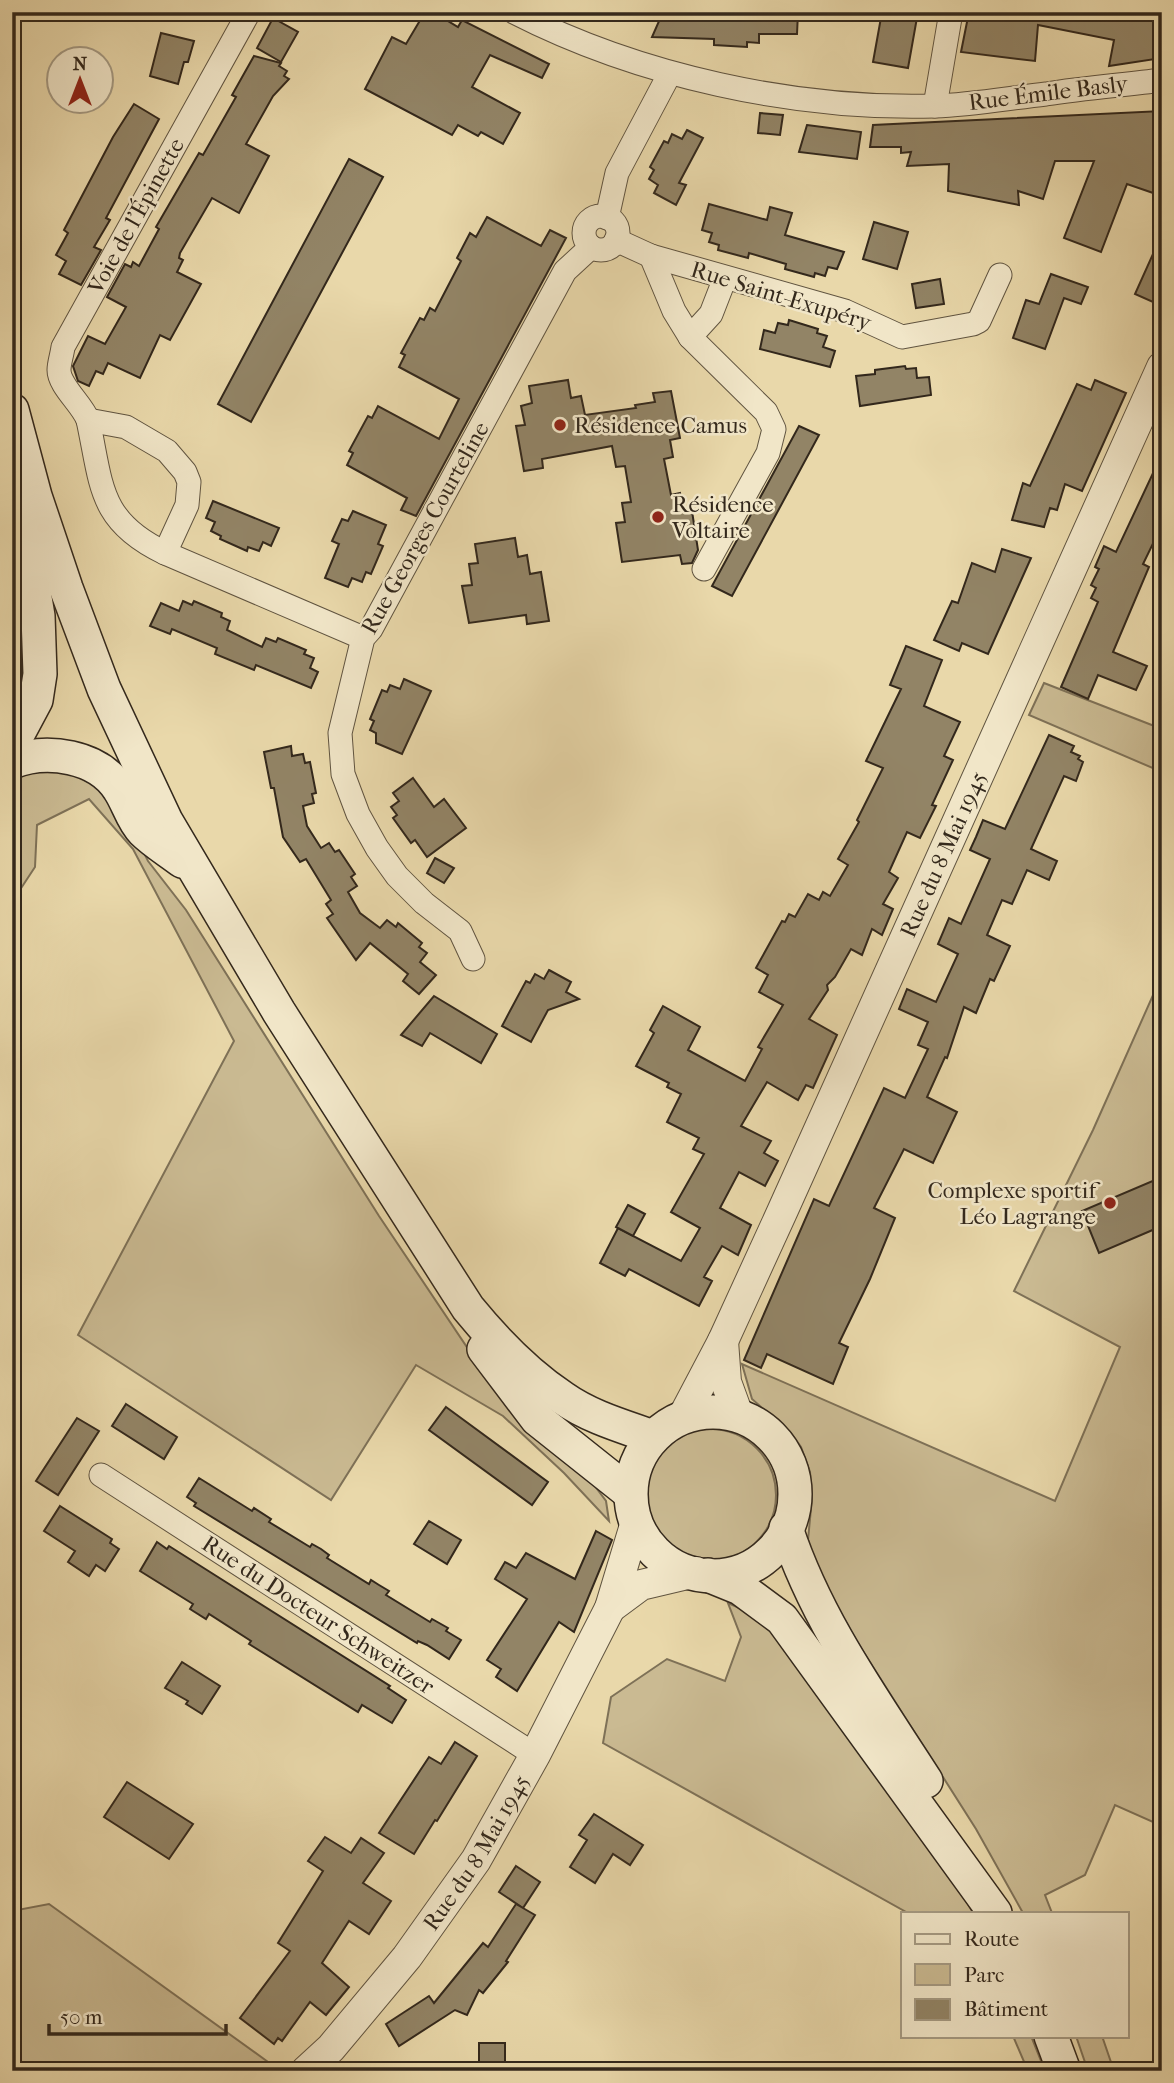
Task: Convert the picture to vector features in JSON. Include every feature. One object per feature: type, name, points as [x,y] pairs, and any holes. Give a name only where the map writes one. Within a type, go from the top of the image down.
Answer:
[{"type":"main road","points":[[12,410],[35,496],[104,689],[166,821],[279,1012],[468,1308],[517,1359],[563,1398],[605,1420],[653,1437]]},
{"type":"main road","points":[[12,745],[36,700],[40,674],[38,616],[27,549],[35,496]]},
{"type":"main road","points":[[12,762],[48,756],[69,757],[85,762],[103,773],[118,787],[142,830],[195,871]]},
{"type":"main road","points":[[468,1308],[479,1341],[487,1355],[537,1419],[633,1508]]},
{"type":"main road","points":[[702,1574],[732,1573],[767,1557],[780,1541],[792,1516],[795,1491],[791,1467],[777,1442],[760,1426],[738,1415],[715,1411],[683,1417],[667,1425],[653,1437],[636,1463],[633,1508],[643,1541],[676,1567],[740,1588],[782,1619],[994,1912]]},
{"type":"main road","points":[[786,1528],[804,1575],[840,1646],[956,1829],[995,1912]]},
{"type":"main road","points":[[1052,2038],[1064,2071]]},
{"type":"street","name":"Voie de l'Épinette","points":[[249,12],[63,347],[60,377],[88,419],[102,482],[111,511],[120,523],[134,535],[165,553],[363,638]]},
{"type":"street","name":"Rue Émile Basly","points":[[514,12],[588,46],[670,73],[774,94],[845,102],[935,106],[1162,80]]},
{"type":"street","points":[[935,106],[951,12]]},
{"type":"street","points":[[607,218],[617,173],[670,73]]},
{"type":"street","points":[[595,218],[607,218],[616,227],[616,240],[608,249],[590,247],[584,236],[586,224],[595,218]]},
{"type":"street","name":"Rue Saint-Exupéry","points":[[616,240],[651,256],[845,311],[902,337],[979,321],[1000,275]]},
{"type":"street","name":"Rue Georges Courteline","points":[[473,959],[460,931],[397,876],[377,849],[358,814],[343,774],[340,733],[363,638],[371,629],[565,271],[590,247]]},
{"type":"street","points":[[651,256],[674,311],[690,337],[766,412],[774,429],[768,453],[705,569]]},
{"type":"street","points":[[690,337],[711,314],[725,278]]},
{"type":"street","name":"Rue du 8 Mai 1945","points":[[683,1417],[723,1340],[1162,367]]},
{"type":"street","points":[[88,419],[126,427],[167,451],[184,472],[188,481],[187,505],[165,553]]},
{"type":"street","name":"Rue du 8 Mai 1945","points":[[723,1340],[726,1382],[738,1415]]},
{"type":"street","name":"Rue du Docteur Schweitzer","points":[[101,1475],[535,1755]]},
{"type":"street","name":"Rue du 8 Mai 1945","points":[[306,2071],[331,2048],[407,1957],[476,1860],[535,1755],[610,1608],[633,1508]]},
{"type":"street","name":"Rue du 8 Mai 1945","points":[[610,1608],[641,1585],[702,1574]]},
{"type":"green space","points":[[1044,683],[1162,729],[1162,772],[1029,715]]},
{"type":"green space","points":[[39,765],[87,772],[131,827],[148,861],[186,910],[379,1216],[493,1386],[588,1477],[606,1501],[609,1521],[564,1473],[503,1416],[416,1365],[331,1500],[78,1335],[234,1041],[133,849],[89,799],[37,825],[35,867],[12,902],[12,775]]},
{"type":"green space","points":[[1162,975],[1162,1826],[1115,1805],[1085,1875],[1045,1895],[1052,1912],[1022,1912],[976,1829],[854,1637],[816,1568],[808,1540],[812,1498],[810,1472],[801,1447],[791,1433],[752,1399],[742,1364],[1055,1501],[1120,1347],[1014,1291],[1093,1130]]},
{"type":"green space","points":[[710,1429],[735,1434],[747,1440],[765,1458],[771,1470],[776,1495],[771,1520],[765,1532],[747,1550],[735,1556],[710,1561],[685,1556],[673,1550],[655,1532],[649,1520],[644,1495],[649,1470],[655,1458],[673,1440],[685,1434]]},
{"type":"green space","points":[[728,1603],[760,1617],[934,1844],[972,1912],[906,1912],[603,1743],[611,1697],[667,1659],[725,1681],[741,1637]]},
{"type":"green space","points":[[49,1904],[275,2067],[271,2071],[12,2071],[12,1911]]},
{"type":"green space","points":[[1014,2038],[1032,2038],[1045,2071],[1028,2071]]},
{"type":"green space","points":[[1077,2038],[1103,2038],[1114,2071],[1088,2071]]},
{"type":"building","points":[[425,12],[433,12],[458,27],[462,20],[549,64],[542,78],[490,55],[472,87],[520,113],[503,144],[481,132],[478,136],[458,125],[452,135],[365,89],[392,37],[406,44]]},
{"type":"building","points":[[663,12],[798,12],[797,34],[759,34],[759,43],[747,42],[747,47],[714,45],[714,39],[652,37]]},
{"type":"building","points":[[882,12],[918,12],[908,68],[873,62]]},
{"type":"building","points":[[969,12],[1162,12],[1162,58],[1109,66],[1114,40],[1038,25],[1035,61],[961,52]]},
{"type":"building","points":[[273,18],[298,32],[281,62],[257,48]]},
{"type":"building","points":[[161,33],[194,41],[178,84],[150,76]]},
{"type":"building","points":[[254,56],[281,63],[279,66],[287,71],[284,76],[289,79],[273,96],[246,144],[269,156],[239,213],[212,198],[180,253],[179,258],[183,260],[177,272],[201,284],[170,340],[160,335],[140,378],[108,363],[103,374],[96,371],[89,386],[78,381],[73,366],[88,336],[105,344],[126,307],[107,297],[125,264],[131,267],[133,262],[139,266],[159,229],[156,227],[199,153],[203,155],[236,97],[232,95]]},
{"type":"building","points":[[134,104],[159,119],[106,218],[110,220],[94,247],[101,250],[81,285],[59,274],[66,261],[56,255],[68,233],[64,230],[113,137]]},
{"type":"building","points":[[1162,111],[1162,196],[1127,184],[1101,252],[1064,238],[1094,161],[1055,161],[1043,199],[1018,191],[1019,205],[948,191],[949,164],[907,166],[911,152],[901,153],[901,147],[870,147],[873,125]]},
{"type":"building","points":[[760,113],[783,115],[780,135],[758,133]]},
{"type":"building","points":[[807,125],[861,132],[857,159],[799,152]]},
{"type":"building","points":[[687,130],[703,138],[679,183],[686,185],[676,205],[654,193],[658,185],[649,179],[654,170],[650,167],[664,141],[668,143],[672,134],[682,139]]},
{"type":"building","points":[[349,159],[383,177],[251,422],[218,404]]},
{"type":"building","points":[[709,204],[767,220],[770,207],[792,213],[785,235],[844,252],[837,269],[828,267],[825,276],[815,273],[814,277],[785,269],[786,264],[749,253],[748,258],[718,250],[719,245],[709,242],[712,233],[702,230]]},
{"type":"building","points":[[487,217],[541,246],[550,230],[566,238],[416,516],[401,510],[407,498],[347,465],[353,453],[349,451],[368,416],[372,418],[378,406],[439,439],[459,399],[399,367],[405,355],[401,353],[420,318],[424,320],[430,308],[435,311],[461,261],[457,258],[470,233],[476,237]]},
{"type":"building","points":[[874,222],[908,232],[897,269],[863,259]]},
{"type":"building","points":[[1162,234],[1162,306],[1135,294]]},
{"type":"building","points":[[1051,274],[1088,287],[1081,304],[1064,298],[1045,349],[1013,338],[1026,300],[1039,304]]},
{"type":"building","points":[[940,279],[944,304],[916,308],[912,284]]},
{"type":"building","points":[[789,320],[818,329],[817,333],[827,336],[823,347],[835,351],[830,367],[760,349],[764,330],[775,333],[778,323],[788,325]]},
{"type":"building","points":[[905,366],[906,369],[916,368],[917,378],[929,377],[931,395],[860,406],[856,376]]},
{"type":"building","points":[[568,380],[571,398],[581,396],[585,415],[636,408],[635,405],[655,402],[653,393],[671,391],[680,438],[670,440],[673,457],[664,459],[671,495],[680,493],[683,512],[692,511],[698,550],[692,563],[682,564],[680,555],[622,562],[616,523],[625,522],[622,503],[631,502],[625,466],[616,467],[612,446],[542,459],[543,468],[524,471],[516,426],[525,425],[521,406],[532,403],[529,386]]},
{"type":"building","points":[[1095,380],[1126,393],[1082,491],[1065,484],[1057,510],[1050,508],[1044,527],[1012,520],[1023,483],[1030,486],[1077,384],[1091,390]]},
{"type":"building","points":[[799,426],[819,435],[732,596],[712,586]]},
{"type":"building","points":[[1162,454],[1162,525],[1143,564],[1149,567],[1113,652],[1147,666],[1136,690],[1098,675],[1088,699],[1061,687],[1098,602],[1091,598],[1096,588],[1091,585],[1099,569],[1095,567],[1104,546],[1116,552]]},
{"type":"building","points":[[213,501],[279,528],[271,546],[263,542],[259,551],[248,547],[247,551],[220,539],[221,536],[211,531],[215,522],[206,518]]},
{"type":"building","points":[[353,511],[386,525],[378,544],[383,546],[371,574],[366,572],[362,582],[352,578],[348,587],[325,578],[339,544],[332,541],[342,519],[348,521]]},
{"type":"building","points":[[515,538],[518,557],[527,555],[530,574],[541,572],[549,621],[527,624],[526,615],[469,623],[462,586],[472,585],[469,564],[478,563],[475,544]]},
{"type":"building","points":[[1002,549],[1031,558],[988,654],[962,643],[959,651],[934,640],[952,601],[958,603],[972,563],[995,572]]},
{"type":"building","points":[[183,601],[192,605],[194,601],[222,613],[221,617],[230,621],[227,630],[262,647],[266,638],[276,642],[278,638],[306,650],[304,654],[314,658],[310,668],[318,672],[311,688],[256,665],[254,670],[215,654],[217,648],[172,629],[170,634],[150,626],[161,603],[179,611]]},
{"type":"building","points":[[906,646],[942,660],[924,706],[960,722],[944,756],[953,760],[932,805],[936,806],[920,838],[907,832],[889,872],[898,878],[883,904],[893,909],[882,935],[872,929],[862,955],[851,949],[809,1019],[837,1035],[813,1088],[806,1085],[798,1100],[767,1082],[741,1126],[771,1141],[764,1153],[778,1161],[765,1186],[739,1172],[720,1208],[751,1225],[738,1255],[722,1246],[704,1277],[712,1281],[699,1306],[629,1269],[625,1276],[600,1263],[618,1228],[681,1261],[700,1228],[671,1212],[704,1154],[693,1149],[699,1138],[667,1122],[681,1094],[667,1087],[669,1083],[636,1066],[654,1033],[650,1030],[663,1006],[700,1027],[688,1050],[745,1081],[762,1049],[758,1047],[783,1005],[759,992],[768,975],[756,968],[782,921],[785,922],[789,914],[795,917],[808,894],[819,900],[823,892],[830,896],[848,865],[838,859],[859,822],[857,820],[883,768],[866,761],[901,689],[890,685]]},
{"type":"building","points":[[404,679],[431,691],[402,754],[376,743],[376,733],[370,730],[374,721],[370,719],[382,690],[387,692],[390,685],[400,689]]},
{"type":"building","points":[[1049,735],[1074,746],[1071,752],[1080,756],[1078,759],[1083,762],[1076,781],[1064,776],[1031,849],[1057,861],[1049,880],[1027,870],[1012,904],[1002,900],[987,935],[1010,946],[994,981],[990,979],[976,1013],[964,1007],[947,1058],[945,1057],[927,1097],[957,1112],[933,1163],[904,1149],[874,1208],[895,1218],[870,1279],[839,1343],[848,1347],[833,1384],[767,1354],[761,1368],[744,1360],[814,1199],[829,1206],[884,1088],[905,1098],[928,1049],[918,1045],[928,1022],[899,1009],[907,989],[936,1002],[958,954],[938,944],[949,918],[961,924],[990,859],[970,850],[983,820],[1005,829]]},
{"type":"building","points":[[291,746],[292,756],[303,754],[305,763],[310,762],[316,793],[312,794],[314,803],[303,806],[307,826],[321,848],[329,843],[335,852],[339,850],[355,874],[351,877],[357,886],[348,892],[360,913],[380,928],[387,920],[396,927],[398,923],[422,943],[419,947],[427,953],[420,962],[436,975],[419,994],[403,981],[408,974],[370,943],[356,960],[327,918],[333,914],[326,904],[331,900],[306,859],[300,862],[283,837],[264,752]]},
{"type":"building","points":[[413,778],[434,807],[444,799],[466,828],[427,857],[415,840],[411,843],[393,818],[397,815],[391,807],[399,801],[393,793]]},
{"type":"building","points":[[435,858],[454,868],[444,883],[427,873]]},
{"type":"building","points":[[549,970],[571,982],[566,992],[579,999],[548,1010],[531,1042],[502,1026],[526,981],[530,983],[535,974],[544,979]]},
{"type":"building","points":[[434,996],[497,1034],[481,1063],[430,1033],[422,1046],[401,1035]]},
{"type":"building","points":[[1162,1177],[1162,1226],[1099,1253],[1082,1211]]},
{"type":"building","points":[[628,1205],[645,1214],[633,1236],[616,1227]]},
{"type":"building","points":[[126,1404],[177,1437],[164,1459],[112,1426]]},
{"type":"building","points":[[446,1407],[548,1482],[532,1505],[429,1430]]},
{"type":"building","points":[[77,1418],[99,1431],[58,1495],[36,1481]]},
{"type":"building","points":[[199,1478],[252,1511],[254,1508],[271,1519],[269,1522],[310,1547],[312,1544],[321,1549],[329,1555],[327,1558],[369,1584],[371,1580],[389,1591],[386,1595],[430,1622],[432,1619],[448,1628],[446,1631],[461,1640],[449,1659],[427,1645],[418,1641],[417,1643],[194,1506],[196,1503],[187,1497]]},
{"type":"building","points":[[60,1506],[112,1539],[110,1543],[119,1549],[105,1571],[96,1565],[89,1576],[68,1562],[75,1551],[44,1531]]},
{"type":"building","points":[[429,1521],[461,1540],[447,1564],[414,1544]]},
{"type":"building","points":[[596,1531],[612,1540],[574,1632],[559,1622],[517,1691],[496,1677],[501,1669],[487,1660],[527,1599],[495,1579],[505,1562],[516,1568],[526,1553],[575,1579]]},
{"type":"building","points":[[157,1542],[167,1549],[169,1546],[390,1686],[388,1688],[406,1700],[392,1723],[362,1705],[358,1712],[249,1644],[251,1641],[209,1614],[206,1619],[190,1609],[193,1604],[140,1571]]},
{"type":"building","points":[[182,1662],[220,1686],[202,1714],[186,1704],[188,1701],[165,1688]]},
{"type":"building","points":[[455,1742],[477,1756],[414,1854],[379,1833],[429,1757],[441,1764]]},
{"type":"building","points":[[127,1782],[193,1824],[169,1859],[104,1817]]},
{"type":"building","points":[[594,1814],[643,1845],[630,1865],[613,1854],[595,1883],[570,1867],[587,1840],[579,1835]]},
{"type":"building","points":[[325,1837],[351,1853],[361,1838],[384,1853],[363,1883],[391,1901],[369,1934],[349,1921],[322,1963],[349,1987],[326,2015],[310,2002],[282,2041],[278,2038],[274,2044],[240,2018],[290,1951],[278,1943],[323,1871],[308,1861]]},
{"type":"building","points":[[516,1866],[540,1882],[523,1908],[499,1892]]},
{"type":"building","points":[[516,1904],[535,1915],[506,1961],[508,1962],[483,1993],[479,1990],[467,2015],[455,2010],[399,2046],[386,2024],[429,1996],[434,2003],[483,1943],[488,1947]]},
{"type":"building","points":[[479,2043],[505,2043],[505,2071],[479,2071]]},
{"type":"place","name":"Résidence Camus","points":[[560,425]]},
{"type":"place","name":"Résidence Voltaire","points":[[658,517]]},
{"type":"place","name":"Complexe sportif Léo Lagrange","points":[[1110,1203]]}]
